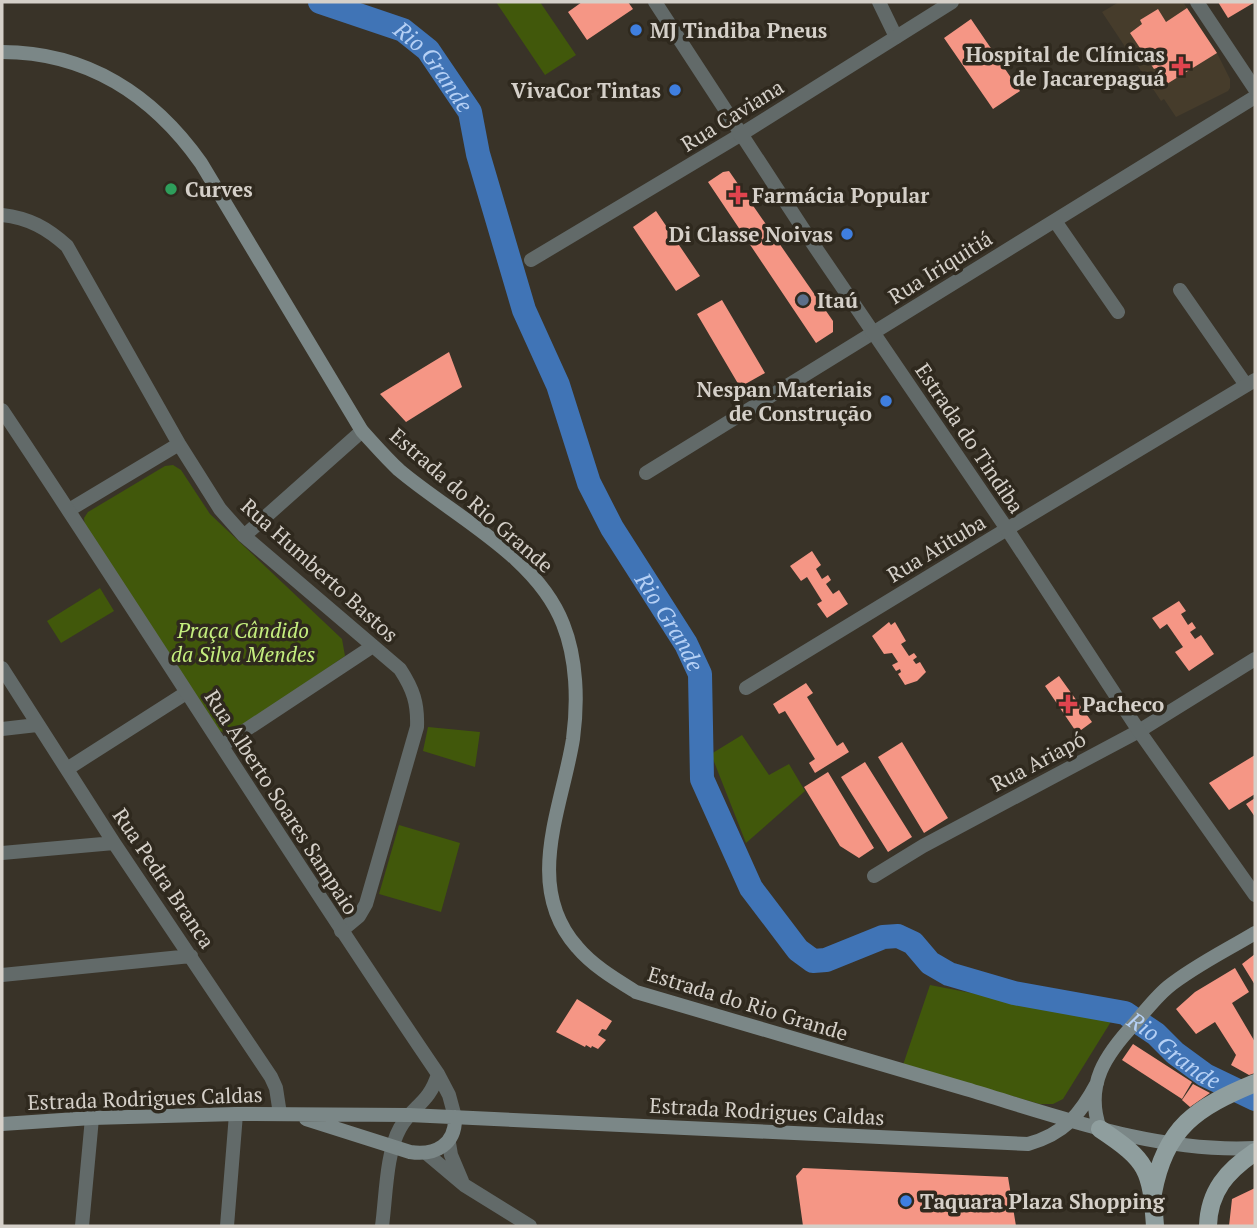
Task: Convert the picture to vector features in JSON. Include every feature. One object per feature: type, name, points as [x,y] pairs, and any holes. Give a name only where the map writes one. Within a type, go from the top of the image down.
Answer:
[{"type":"main road","name":"Estrada do Rio Grande","points":[[2,52],[21,52],[55,58],[87,68],[138,96],[165,118],[183,137],[201,163],[362,431],[398,469],[514,558],[545,589],[563,624],[573,662],[576,700],[573,739],[548,849],[551,890],[559,918],[576,947],[601,970],[636,992],[1071,1121]]},
{"type":"main road","name":"Estrada Rodrigues Caldas","points":[[2,1124],[92,1118],[236,1114],[409,1115],[1028,1144],[1048,1137],[1084,1108],[1097,1083],[1103,1062],[1152,1003],[1177,981],[1255,933]]},
{"type":"main road","points":[[1097,1083],[1094,1107],[1100,1129],[1139,1159],[1149,1176],[1155,1226]]},
{"type":"main road","points":[[1153,1193],[1156,1177],[1171,1143],[1191,1118],[1218,1099],[1255,1083]]},
{"type":"main road","name":"Estrada Rodrigues Caldas","points":[[285,1114],[410,1152],[426,1153],[449,1143]]},
{"type":"main road","points":[[449,1143],[454,1134],[455,1117]]},
{"type":"main road","points":[[1071,1121],[1171,1143],[1255,1150]]},
{"type":"main road","points":[[1208,1226],[1212,1198],[1219,1186],[1233,1168],[1255,1150]]},
{"type":"street","name":"Estrada do Tindiba","points":[[655,2],[872,334],[1007,529],[1139,731],[1255,895]]},
{"type":"street","points":[[879,2],[896,37]]},
{"type":"street","name":"Rua Caviana","points":[[531,260],[740,135],[952,2]]},
{"type":"street","points":[[1197,2],[1255,89]]},
{"type":"street","name":"Rua Iriquitiá","points":[[646,473],[1255,97]]},
{"type":"street","name":"Rua Humberto Bastos","points":[[2,215],[37,223],[66,246],[179,444],[220,509],[244,536],[400,669],[412,687],[418,706],[417,727],[366,904],[359,916],[341,931]]},
{"type":"street","points":[[1055,221],[1118,312]]},
{"type":"street","points":[[1180,290],[1251,383]]},
{"type":"street","name":"Rua Atituba","points":[[746,688],[1251,383]]},
{"type":"street","name":"Rua Alberto Soares Sampaio","points":[[2,410],[186,693],[223,745],[341,931],[438,1074],[449,1096],[455,1117]]},
{"type":"street","points":[[244,536],[362,431]]},
{"type":"street","points":[[69,510],[179,444]]},
{"type":"street","points":[[223,745],[373,646]]},
{"type":"street","name":"Rua Ariapó","points":[[874,876],[923,846],[1139,731],[1255,659]]},
{"type":"street","name":"Rua Pedra Branca","points":[[2,668],[114,843],[271,1077],[285,1114]]},
{"type":"street","points":[[67,769],[186,693]]},
{"type":"street","points":[[2,729],[37,725]]},
{"type":"street","points":[[2,853],[114,843]]},
{"type":"street","points":[[2,975],[191,956]]},
{"type":"street","points":[[382,1226],[393,1146],[401,1126],[429,1095],[438,1074]]},
{"type":"street","points":[[227,1226],[236,1114]]},
{"type":"street","points":[[82,1226],[92,1118]]},
{"type":"street","points":[[449,1143],[455,1167],[464,1185]]},
{"type":"street","points":[[388,1178],[410,1152]]},
{"type":"street","points":[[426,1153],[464,1185],[530,1226]]},
{"type":"shaded area","name":"Hospital de Clínicas de Jacarepaguá","points":[[1119,2],[1183,2],[1217,53],[1230,79],[1228,91],[1176,117],[1164,99],[1161,101],[1102,12]]},
{"type":"green space","points":[[496,2],[540,2],[576,55],[545,75]]},
{"type":"green space","name":"Praça Cândido da Silva Mendes","points":[[173,465],[181,470],[210,514],[342,639],[345,656],[234,732],[217,730],[85,528],[84,518],[88,512],[165,466]]},
{"type":"green space","points":[[100,588],[114,611],[61,643],[47,621]]},
{"type":"green space","points":[[428,727],[480,732],[475,767],[423,751]]},
{"type":"green space","points":[[742,735],[769,775],[789,764],[805,791],[746,843],[711,754]]},
{"type":"green space","points":[[399,825],[460,843],[441,912],[379,894]]},
{"type":"green space","points":[[930,985],[1112,1020],[1063,1099],[1053,1104],[1040,1104],[903,1065]]},
{"type":"building","points":[[582,2],[628,2],[633,9],[587,40],[568,12]]},
{"type":"building","points":[[1218,2],[1255,2],[1228,18]]},
{"type":"building","points":[[1187,8],[1217,53],[1162,87],[1156,77],[1162,73],[1159,67],[1154,69],[1130,33],[1142,24],[1140,20],[1158,9],[1166,22]]},
{"type":"building","points":[[971,19],[1020,91],[993,109],[944,38]]},
{"type":"building","points":[[729,171],[833,321],[833,332],[816,343],[708,182]]},
{"type":"building","points":[[656,211],[700,276],[676,291],[633,227]]},
{"type":"building","points":[[722,300],[765,373],[740,387],[697,314]]},
{"type":"building","points":[[449,352],[462,387],[406,422],[380,394]]},
{"type":"building","points":[[812,551],[821,565],[816,569],[822,579],[828,575],[831,580],[826,584],[833,594],[839,590],[848,604],[827,618],[817,604],[822,601],[807,577],[801,581],[790,566]]},
{"type":"building","points":[[1179,601],[1186,611],[1181,614],[1188,625],[1192,622],[1196,628],[1190,632],[1195,639],[1201,635],[1214,654],[1189,671],[1175,652],[1183,647],[1167,624],[1160,629],[1152,618]]},
{"type":"building","points":[[889,622],[891,625],[895,622],[906,641],[901,644],[909,656],[914,653],[917,657],[913,660],[916,664],[920,662],[926,672],[917,681],[905,685],[898,674],[900,669],[896,671],[892,665],[898,662],[892,653],[884,654],[872,636]]},
{"type":"building","name":"Pacheco","points":[[1059,676],[1092,722],[1077,733],[1045,686]]},
{"type":"building","points":[[806,683],[813,693],[807,697],[837,746],[843,742],[849,752],[815,773],[809,763],[815,759],[785,711],[779,714],[773,704]]},
{"type":"building","points":[[902,742],[948,818],[924,833],[878,757]]},
{"type":"building","points":[[1255,755],[1255,794],[1229,810],[1209,783]]},
{"type":"building","points":[[865,762],[912,837],[888,852],[841,777]]},
{"type":"building","points":[[828,772],[874,848],[859,858],[840,846],[804,787]]},
{"type":"building","points":[[1255,798],[1255,817],[1246,804]]},
{"type":"building","points":[[1255,954],[1255,985],[1242,964]]},
{"type":"building","points":[[1235,968],[1249,992],[1232,1003],[1255,1042],[1255,1073],[1249,1075],[1231,1065],[1236,1055],[1215,1022],[1196,1034],[1176,1009],[1195,992]]},
{"type":"building","points":[[577,999],[612,1021],[606,1030],[602,1029],[598,1035],[606,1040],[598,1049],[586,1045],[585,1047],[556,1032]]},
{"type":"building","points":[[1133,1044],[1192,1082],[1182,1099],[1122,1060]]},
{"type":"building","points":[[1193,1084],[1210,1093],[1190,1107],[1182,1100]]},
{"type":"building","name":"Taquara Plaza Shopping","points":[[803,1168],[1008,1177],[1016,1226],[803,1226],[796,1176]]},
{"type":"building","points":[[1255,1188],[1255,1226],[1229,1226],[1232,1199]]},
{"type":"waterway","name":"Rio Grande","points":[[320,2],[403,30],[428,50],[470,112],[478,154],[524,310],[558,385],[589,483],[612,528],[686,644],[700,674],[702,779],[751,888],[798,950],[813,961],[826,960],[883,937],[898,936],[913,943],[930,963],[949,974],[1014,993],[1125,1013],[1156,1034],[1175,1053],[1205,1075],[1255,1099]]},
{"type":"place","name":"MJ Tindiba Pneus","points":[[636,30]]},
{"type":"place","name":"Hospital de Clínicas de Jacarepaguá","points":[[1181,66]]},
{"type":"place","name":"VivaCor Tintas","points":[[675,90]]},
{"type":"place","name":"Curves","points":[[171,189]]},
{"type":"place","name":"Farmácia Popular","points":[[738,195]]},
{"type":"place","name":"Di Classe Noivas","points":[[847,234]]},
{"type":"place","name":"Itaú","points":[[803,300]]},
{"type":"place","name":"Nespan Materiais de Construção","points":[[886,401]]},
{"type":"place","name":"Pacheco","points":[[1068,704]]},
{"type":"place","name":"Taquara Plaza Shopping","points":[[906,1201]]}]
